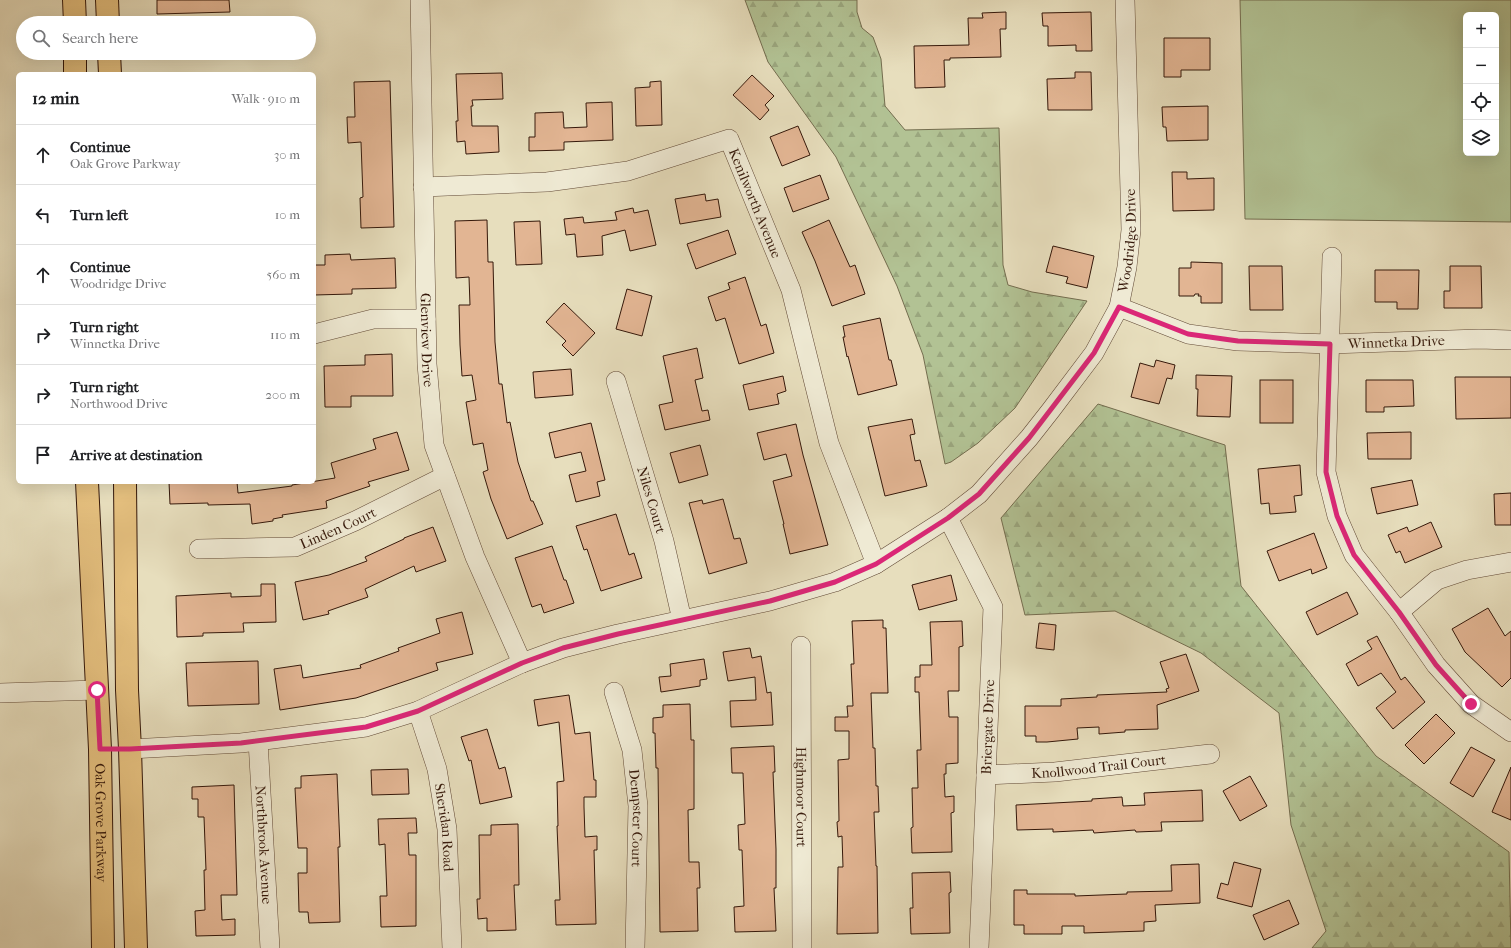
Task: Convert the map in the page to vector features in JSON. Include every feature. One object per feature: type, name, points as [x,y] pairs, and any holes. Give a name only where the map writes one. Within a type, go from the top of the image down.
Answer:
[{"type":"main road","points":[[74,0],[75,16]]},
{"type":"main road","points":[[107,0],[108,16]]},
{"type":"main road","points":[[75,60],[75,72]]},
{"type":"main road","points":[[109,60],[110,72]]},
{"type":"main road","name":"Oak Grove Parkway","points":[[87,484],[100,749],[103,948]]},
{"type":"main road","points":[[125,484],[127,690],[136,948]]},
{"type":"main road","points":[[100,749],[130,749]]},
{"type":"street","name":"Glenview Drive","points":[[420,0],[427,364],[434,445],[475,557],[522,663]]},
{"type":"street","name":"Woodridge Drive","points":[[130,749],[258,741],[366,727],[418,711],[522,663],[563,648],[770,601],[835,582],[876,564],[948,518],[979,494],[1029,438],[1094,353],[1119,307],[1127,267],[1131,230],[1125,0]]},
{"type":"street","name":"Kenilworth Avenue","points":[[423,187],[547,182],[628,171],[728,139],[791,290],[829,443],[876,564]]},
{"type":"street","points":[[1332,257],[1326,472],[1337,516],[1354,555],[1399,612],[1436,665],[1471,704],[1511,732]]},
{"type":"street","name":"Winnetka Drive","points":[[1119,307],[1188,334],[1238,341],[1330,344],[1479,339],[1511,340]]},
{"type":"street","points":[[316,333],[372,319],[426,319]]},
{"type":"street","name":"Niles Court","points":[[616,381],[664,541],[682,620]]},
{"type":"street","name":"Linden Court","points":[[199,549],[295,547],[356,521],[445,476]]},
{"type":"street","name":"Briergate Drive","points":[[948,518],[993,608],[979,948]]},
{"type":"street","points":[[1399,612],[1437,580],[1467,570],[1511,562]]},
{"type":"street","name":"Highmoor Court","points":[[801,646],[802,948]]},
{"type":"street","points":[[0,693],[97,690]]},
{"type":"street","name":"Dempster Court","points":[[614,692],[632,750],[638,806],[635,948]]},
{"type":"street","name":"Sheridan Road","points":[[418,711],[437,769],[447,829],[452,948]]},
{"type":"street","name":"Northbrook Avenue","points":[[258,741],[270,948]]},
{"type":"street","name":"Knollwood Trail Court","points":[[986,775],[1055,772],[1210,754]]},
{"type":"green space","points":[[745,0],[857,0],[857,12],[862,28],[873,37],[881,59],[885,106],[905,130],[999,128],[1003,265],[1008,285],[1032,292],[1087,301],[1015,408],[978,443],[951,462],[945,464],[923,355],[897,286],[836,157],[768,62]]},
{"type":"green space","points":[[1240,0],[1511,0],[1511,222],[1245,219]]},
{"type":"green space","points":[[1098,404],[1225,445],[1241,586],[1376,756],[1509,852],[1511,948],[1312,948],[1326,931],[1291,825],[1279,713],[1201,653],[1115,611],[1025,615],[1001,518]]},
{"type":"building","points":[[157,0],[229,0],[230,12],[157,14]]},
{"type":"building","points":[[1006,12],[1006,29],[1000,29],[1001,57],[950,58],[950,60],[944,60],[945,87],[915,88],[914,46],[969,45],[968,18],[983,18],[982,13]]},
{"type":"building","points":[[1091,12],[1092,51],[1076,51],[1076,45],[1048,46],[1048,26],[1043,26],[1042,13]]},
{"type":"building","points":[[1164,38],[1210,38],[1210,70],[1181,70],[1181,77],[1164,77]]},
{"type":"building","points":[[1075,72],[1091,72],[1092,110],[1048,110],[1047,79],[1075,78]]},
{"type":"building","points":[[502,73],[503,99],[472,100],[473,106],[471,106],[472,126],[498,126],[499,152],[466,154],[465,141],[457,142],[456,121],[458,121],[456,74]]},
{"type":"building","points":[[752,75],[774,96],[765,105],[769,110],[760,120],[733,95]]},
{"type":"building","points":[[390,81],[394,227],[361,228],[360,198],[363,197],[361,142],[348,143],[347,117],[355,117],[354,82]]},
{"type":"building","points":[[661,81],[662,125],[636,126],[635,88],[650,87],[650,82]]},
{"type":"building","points":[[612,102],[613,140],[564,142],[564,150],[529,151],[529,137],[535,137],[535,113],[563,112],[564,128],[587,127],[586,103]]},
{"type":"building","points":[[1208,106],[1208,140],[1167,141],[1166,127],[1163,127],[1162,107]]},
{"type":"building","points":[[798,126],[810,155],[782,166],[770,137]]},
{"type":"building","points":[[1172,172],[1187,172],[1187,179],[1214,178],[1214,210],[1173,211]]},
{"type":"building","points":[[820,175],[829,199],[793,212],[784,188]]},
{"type":"building","points":[[705,194],[706,201],[718,199],[721,217],[680,224],[675,199]]},
{"type":"building","points":[[633,208],[634,213],[648,210],[656,245],[630,251],[625,230],[602,236],[603,255],[577,257],[575,234],[566,235],[564,219],[583,217],[584,223],[617,220],[615,212]]},
{"type":"building","points":[[487,220],[488,262],[493,262],[495,342],[499,384],[502,384],[507,423],[510,422],[518,462],[531,501],[533,501],[543,524],[507,539],[491,499],[483,472],[488,470],[483,443],[473,445],[466,402],[476,400],[472,375],[462,376],[460,345],[459,305],[470,305],[469,277],[456,278],[455,221]]},
{"type":"building","points":[[829,220],[850,267],[855,265],[865,294],[832,306],[802,232]]},
{"type":"building","points":[[540,221],[542,264],[516,265],[514,222]]},
{"type":"building","points":[[728,230],[736,254],[696,269],[687,244]]},
{"type":"building","points":[[1053,246],[1094,256],[1087,288],[1066,283],[1068,277],[1046,272]]},
{"type":"building","points":[[350,254],[351,260],[395,258],[396,288],[352,289],[352,294],[316,295],[316,265],[325,265],[325,255]]},
{"type":"building","points":[[1191,262],[1222,263],[1222,303],[1201,303],[1201,296],[1198,296],[1199,294],[1195,294],[1194,296],[1179,296],[1179,268],[1191,268]]},
{"type":"building","points":[[1249,266],[1282,266],[1283,310],[1250,310]]},
{"type":"building","points":[[1450,266],[1481,266],[1482,308],[1444,308],[1444,291],[1450,291]]},
{"type":"building","points":[[1375,270],[1419,270],[1418,309],[1397,309],[1397,302],[1375,302]]},
{"type":"building","points":[[745,277],[761,326],[766,324],[774,353],[739,364],[725,318],[716,321],[708,297],[730,289],[728,283]]},
{"type":"building","points":[[627,289],[652,296],[642,336],[616,329]]},
{"type":"building","points":[[564,303],[595,333],[573,356],[562,345],[566,341],[546,322]]},
{"type":"building","points":[[880,318],[889,360],[891,360],[897,385],[858,395],[848,356],[847,357],[843,337],[845,337],[843,326]]},
{"type":"building","points":[[697,348],[703,378],[695,380],[702,411],[708,410],[710,420],[665,430],[659,405],[673,402],[663,356]]},
{"type":"building","points":[[392,354],[393,396],[351,396],[351,407],[325,407],[324,366],[365,365],[365,355]]},
{"type":"building","points":[[1156,360],[1175,365],[1172,379],[1167,378],[1159,404],[1131,397],[1140,363],[1154,367]]},
{"type":"building","points":[[571,369],[573,395],[535,398],[533,372]]},
{"type":"building","points":[[1196,375],[1232,376],[1230,417],[1197,416],[1198,389],[1196,389]]},
{"type":"building","points":[[783,376],[786,391],[777,394],[779,404],[749,410],[743,385]]},
{"type":"building","points":[[1455,377],[1511,377],[1511,418],[1456,419]]},
{"type":"building","points":[[1260,380],[1293,380],[1293,423],[1260,423]]},
{"type":"building","points":[[1366,380],[1413,380],[1414,406],[1384,407],[1384,412],[1366,412]]},
{"type":"building","points":[[912,419],[915,434],[910,435],[915,461],[920,460],[927,486],[885,496],[868,427]]},
{"type":"building","points":[[591,423],[605,480],[597,482],[600,496],[576,502],[569,475],[586,471],[581,452],[555,458],[549,433]]},
{"type":"building","points":[[796,424],[828,545],[790,554],[773,481],[792,476],[786,454],[764,460],[757,433]]},
{"type":"building","points":[[397,432],[409,470],[368,482],[370,486],[326,501],[327,508],[282,515],[283,517],[273,519],[273,521],[252,524],[250,504],[170,504],[169,484],[237,484],[238,493],[298,484],[316,484],[316,481],[335,478],[331,463],[376,449],[373,439]]},
{"type":"building","points":[[1411,432],[1411,459],[1368,459],[1367,433]]},
{"type":"building","points":[[700,445],[708,475],[679,483],[670,453]]},
{"type":"building","points":[[1300,465],[1302,495],[1294,496],[1296,512],[1270,514],[1269,503],[1261,504],[1258,469]]},
{"type":"building","points":[[1412,480],[1418,505],[1377,514],[1371,488]]},
{"type":"building","points":[[1511,493],[1511,525],[1495,525],[1494,494]]},
{"type":"building","points":[[723,499],[734,539],[740,538],[747,563],[709,574],[689,503],[702,500],[703,504]]},
{"type":"building","points":[[616,514],[629,555],[634,553],[642,578],[601,591],[587,549],[584,550],[576,526]]},
{"type":"building","points":[[1431,522],[1442,547],[1405,563],[1400,551],[1396,553],[1388,535],[1407,527],[1409,532]]},
{"type":"building","points":[[433,527],[446,561],[416,572],[414,566],[365,589],[368,597],[328,611],[329,614],[303,620],[295,582],[329,575],[367,561],[365,557],[404,538]]},
{"type":"building","points":[[1314,533],[1327,568],[1312,574],[1311,569],[1279,581],[1267,551]]},
{"type":"building","points":[[552,546],[574,603],[544,613],[541,604],[532,607],[515,558]]},
{"type":"building","points":[[951,575],[957,600],[919,610],[912,585]]},
{"type":"building","points":[[261,584],[275,584],[276,622],[243,623],[244,632],[203,633],[203,636],[177,637],[176,596],[231,593],[231,597],[261,596]]},
{"type":"building","points":[[1347,592],[1358,614],[1317,635],[1306,612]]},
{"type":"building","points":[[1488,608],[1505,636],[1511,631],[1511,678],[1502,687],[1465,652],[1452,629]]},
{"type":"building","points":[[462,612],[473,654],[436,663],[438,670],[356,698],[280,710],[274,669],[301,665],[303,678],[361,668],[360,665],[399,651],[398,648],[440,633],[436,619]]},
{"type":"building","points":[[883,620],[883,628],[886,628],[888,693],[871,693],[873,748],[875,748],[876,786],[878,786],[879,812],[874,812],[877,866],[878,933],[837,934],[838,867],[843,867],[842,836],[838,837],[837,822],[839,821],[838,760],[849,759],[849,731],[835,731],[835,717],[848,717],[847,706],[853,706],[851,664],[854,664],[852,621]]},
{"type":"building","points":[[962,621],[963,646],[959,647],[959,691],[948,691],[949,717],[958,717],[958,763],[946,764],[946,774],[944,774],[945,797],[954,796],[954,812],[951,813],[952,852],[912,853],[912,788],[918,788],[917,750],[921,750],[919,692],[915,692],[915,677],[920,677],[920,665],[932,665],[930,622]]},
{"type":"building","points":[[1039,623],[1056,625],[1054,650],[1036,648]]},
{"type":"building","points":[[1377,636],[1401,680],[1405,677],[1425,702],[1393,729],[1376,708],[1396,692],[1381,673],[1358,686],[1346,664],[1372,649],[1367,641]]},
{"type":"building","points":[[750,648],[752,658],[761,656],[767,693],[771,692],[773,725],[731,727],[730,701],[756,700],[755,677],[728,681],[723,652]]},
{"type":"building","points":[[1186,654],[1199,691],[1157,705],[1158,729],[1125,730],[1125,732],[1099,734],[1099,727],[1077,728],[1078,739],[1047,742],[1036,742],[1036,736],[1025,736],[1025,706],[1061,706],[1061,699],[1097,697],[1097,695],[1167,692],[1166,689],[1169,688],[1160,662]]},
{"type":"building","points":[[704,659],[707,679],[700,680],[700,686],[661,692],[659,677],[671,676],[670,664]]},
{"type":"building","points":[[258,661],[259,704],[188,706],[186,663]]},
{"type":"building","points":[[569,695],[575,734],[590,732],[594,780],[596,780],[596,797],[584,797],[584,807],[585,837],[597,836],[597,850],[594,850],[596,924],[556,925],[555,900],[560,900],[557,782],[564,781],[559,722],[538,726],[534,700]]},
{"type":"building","points":[[690,704],[691,740],[694,740],[694,809],[688,810],[689,862],[699,862],[700,888],[697,888],[698,931],[660,932],[658,768],[656,768],[653,718],[663,717],[663,705]]},
{"type":"building","points":[[1436,714],[1455,733],[1424,764],[1405,745]]},
{"type":"building","points":[[487,729],[499,769],[505,767],[512,797],[480,804],[471,760],[469,761],[461,737]]},
{"type":"building","points":[[774,746],[775,772],[773,772],[776,888],[774,888],[776,931],[735,932],[734,907],[744,906],[742,850],[739,850],[738,825],[745,824],[743,773],[732,773],[731,748]]},
{"type":"building","points":[[1471,747],[1495,760],[1473,797],[1450,783]]},
{"type":"building","points":[[1511,767],[1511,820],[1492,812]]},
{"type":"building","points":[[408,769],[409,794],[372,795],[371,770]]},
{"type":"building","points":[[337,774],[340,847],[338,847],[340,922],[309,923],[308,912],[299,912],[298,873],[307,873],[307,848],[298,848],[295,788],[301,788],[301,776]]},
{"type":"building","points":[[1250,776],[1267,806],[1240,821],[1223,791]]},
{"type":"building","points":[[234,785],[237,895],[221,895],[222,920],[235,919],[235,935],[196,936],[195,911],[205,910],[204,870],[206,870],[204,817],[198,817],[198,799],[192,799],[192,787]]},
{"type":"building","points":[[1202,790],[1203,821],[1161,822],[1162,831],[1136,832],[1135,830],[1094,833],[1093,830],[1053,832],[1053,829],[1017,830],[1016,805],[1092,801],[1092,799],[1122,797],[1123,806],[1145,805],[1144,793]]},
{"type":"building","points":[[416,818],[417,833],[408,833],[409,855],[416,855],[416,926],[381,927],[380,896],[387,896],[385,844],[379,845],[378,819]]},
{"type":"building","points":[[518,824],[519,885],[514,885],[516,930],[487,931],[487,918],[478,919],[477,899],[480,899],[479,835],[491,835],[491,825]]},
{"type":"building","points":[[1234,862],[1261,869],[1252,907],[1217,898],[1221,883],[1228,885]]},
{"type":"building","points":[[1199,864],[1200,903],[1155,905],[1156,921],[1144,922],[1144,931],[1084,933],[1084,926],[1062,926],[1062,934],[1024,934],[1024,925],[1014,925],[1014,890],[1027,890],[1027,894],[1075,894],[1075,896],[1127,894],[1127,892],[1172,891],[1171,865]]},
{"type":"building","points":[[950,872],[950,933],[911,934],[910,908],[913,908],[912,873]]},
{"type":"building","points":[[1289,900],[1299,924],[1264,940],[1253,915]]},
{"type":"route","points":[[97,690],[100,749],[130,749],[241,743],[366,727],[418,711],[522,663],[563,648],[618,634],[770,601],[835,582],[876,564],[948,518],[979,494],[1029,438],[1094,353],[1119,307],[1188,334],[1238,341],[1330,344],[1326,472],[1337,516],[1354,555],[1399,612],[1436,665],[1471,704]]}]
